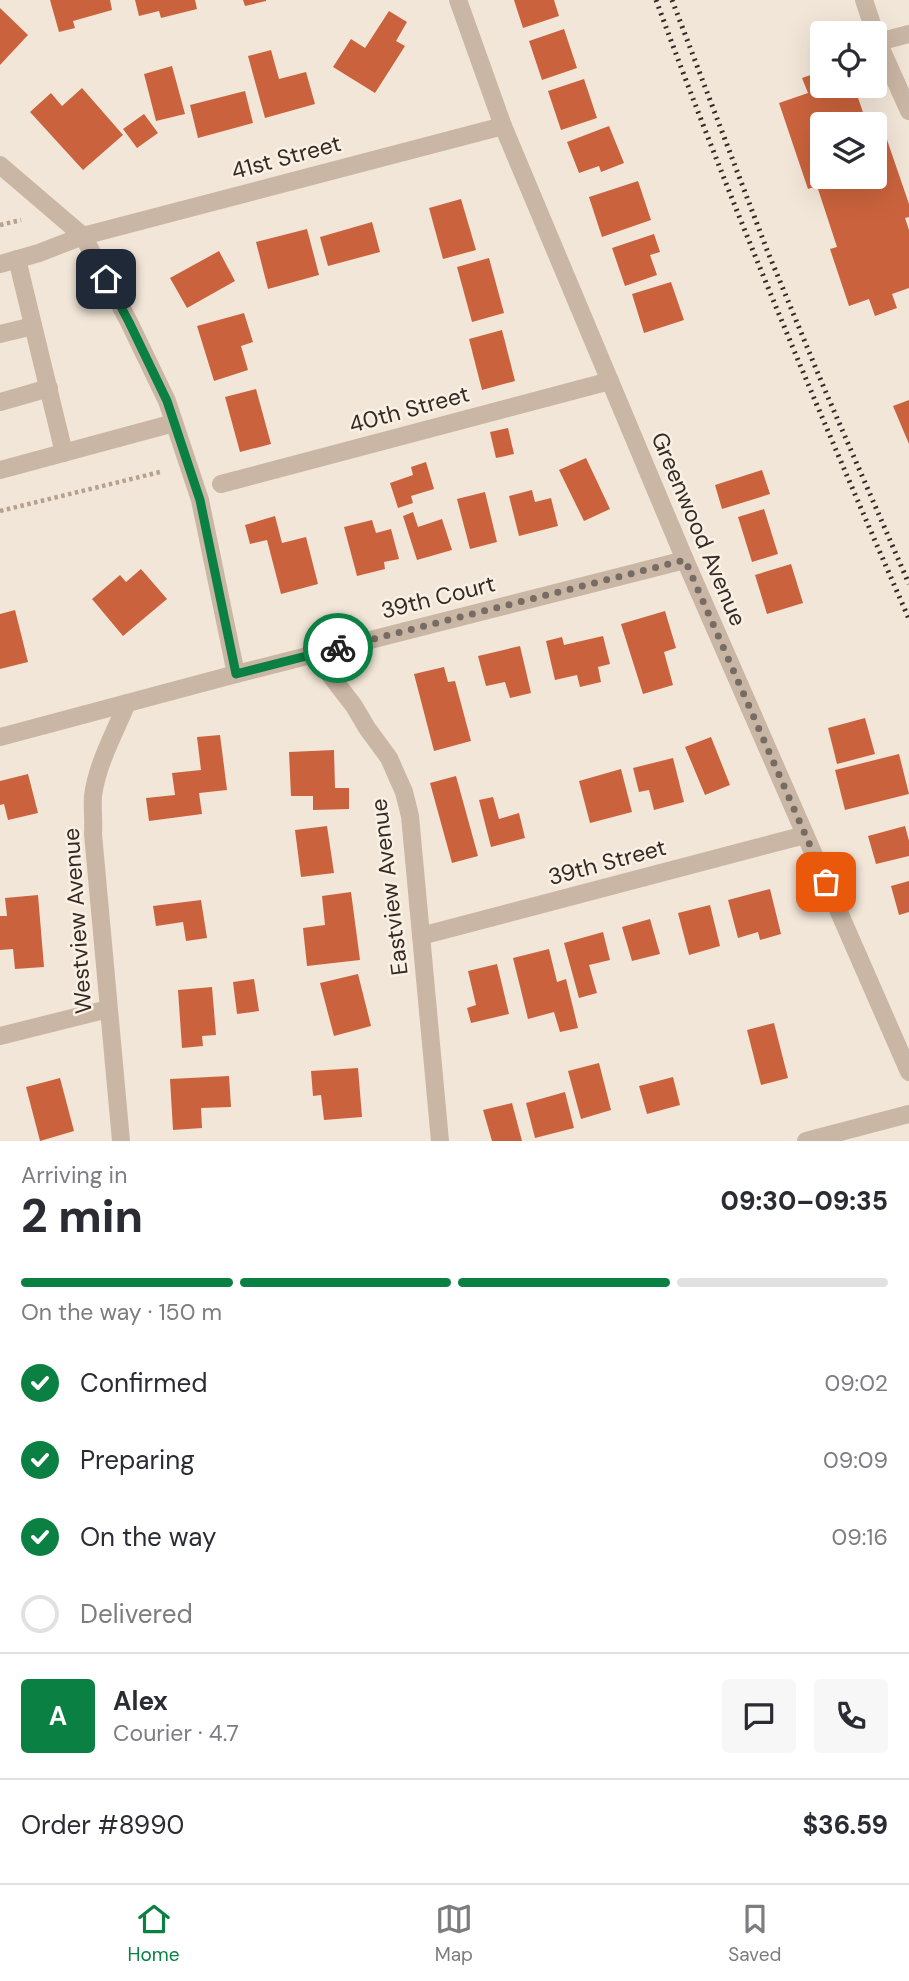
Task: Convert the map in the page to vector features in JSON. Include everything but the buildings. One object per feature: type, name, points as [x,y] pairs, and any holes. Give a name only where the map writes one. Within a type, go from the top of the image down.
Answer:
[{"type":"street","name":"Greenwood Avenue","points":[[458,0],[503,126],[685,560],[909,1072]]},
{"type":"street","points":[[864,0],[871,21]]},
{"type":"street","points":[[887,39],[909,34]]},
{"type":"street","points":[[887,61],[909,111]]},
{"type":"street","name":"41st Street","points":[[9,261],[83,236],[503,126]]},
{"type":"street","points":[[0,165],[83,236],[167,401],[200,500],[236,674]]},
{"type":"street","points":[[9,261],[33,326],[64,453]]},
{"type":"street","points":[[0,334],[33,326]]},
{"type":"street","name":"40th Street","points":[[221,484],[610,381]]},
{"type":"street","points":[[0,402],[49,388]]},
{"type":"street","points":[[0,470],[174,423]]},
{"type":"street","name":"39th Court","points":[[0,737],[685,560]]},
{"type":"street","name":"Eastview Avenue","points":[[314,654],[379,743],[398,775],[410,816],[440,1141]]},
{"type":"street","name":"Westview Avenue","points":[[121,1141],[93,853],[93,797],[103,761],[127,703]]},
{"type":"street","name":"39th Street","points":[[421,936],[805,835]]},
{"type":"street","points":[[0,1036],[108,1009]]},
{"type":"street","points":[[806,1141],[909,1114]]},
{"type":"path","points":[[0,225],[21,220]]},
{"type":"path","points":[[0,510],[160,472]]},
{"type":"railway","points":[[656,0],[778,312],[909,619]]},
{"type":"railway","points":[[672,0],[767,250],[909,584]]},
{"type":"way so far","points":[[338,648],[685,560],[826,882]]},
{"type":"route","points":[[106,279],[167,401],[200,500],[236,674],[338,648]]}]
